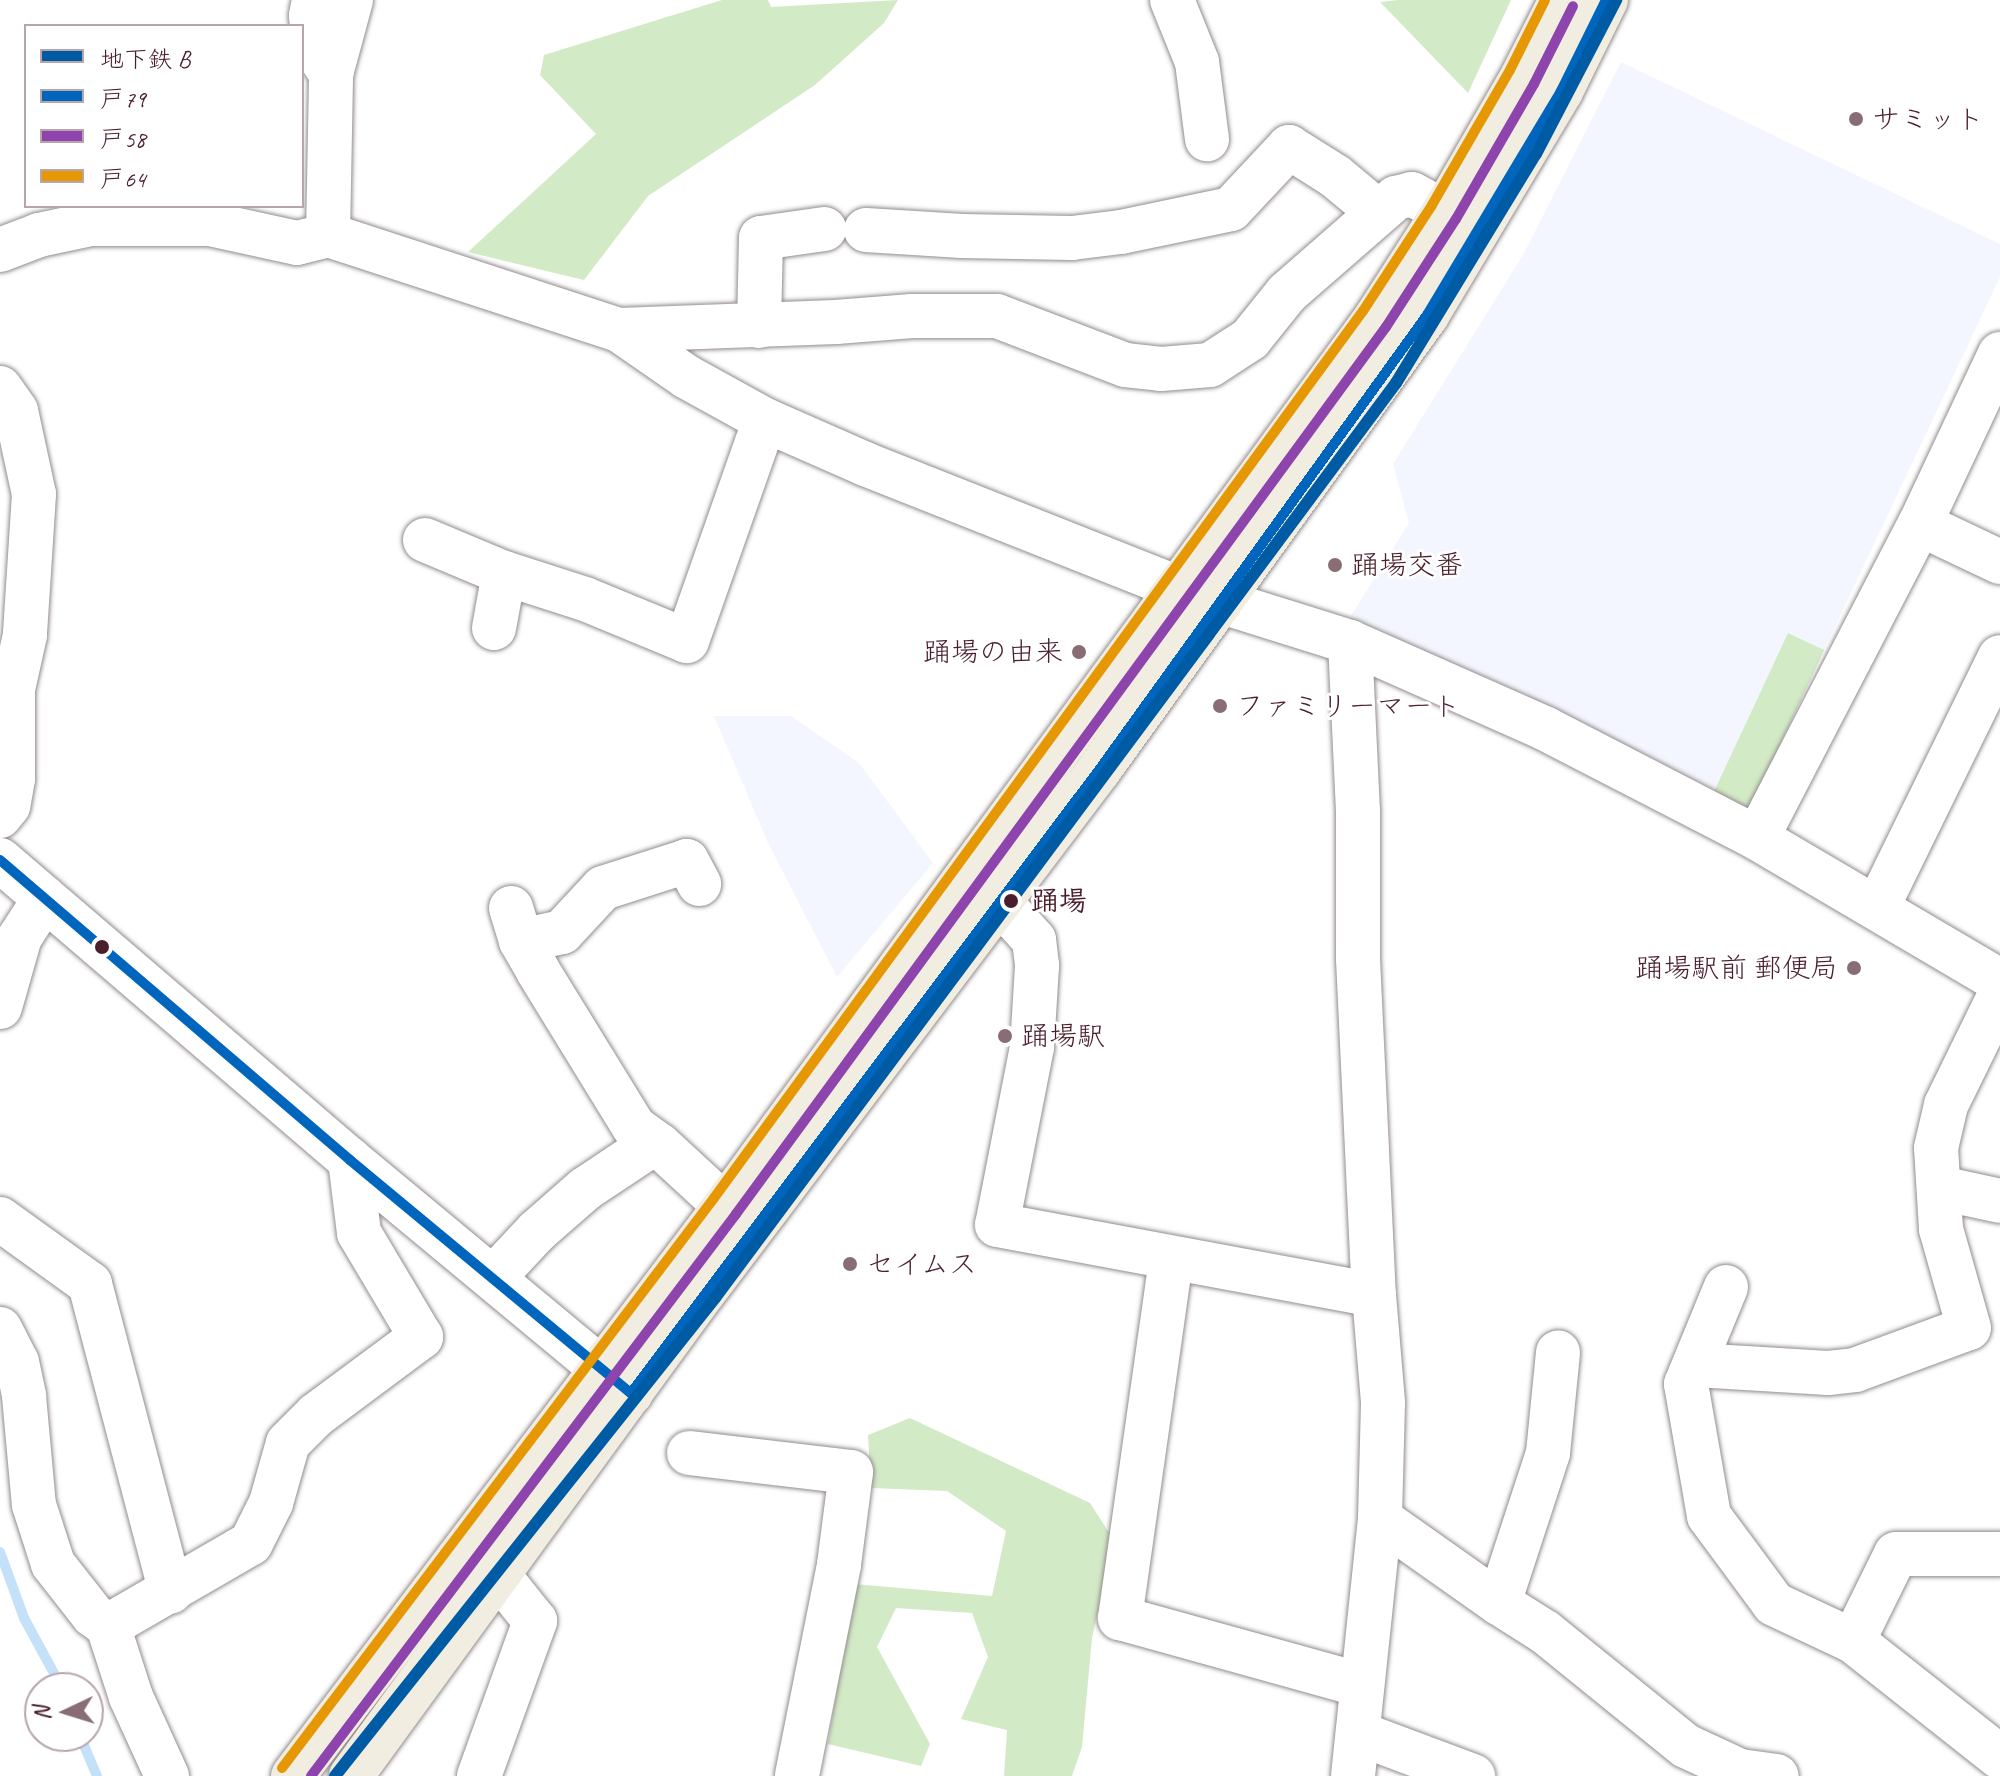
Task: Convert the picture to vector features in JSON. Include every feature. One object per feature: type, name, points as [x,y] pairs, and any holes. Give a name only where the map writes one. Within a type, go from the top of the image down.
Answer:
[{"type":"main road","points":[[351,1776],[499,1576],[725,1206],[1375,319],[1444,212],[1522,77],[1561,0]]},
{"type":"main road","points":[[293,1776],[535,1460],[616,1381],[998,900],[1222,602],[1427,315],[1561,91],[1606,0]]},
{"type":"street","points":[[314,0],[311,16],[315,49],[331,74]]},
{"type":"street","points":[[328,235],[331,74],[351,0]]},
{"type":"street","points":[[1172,0],[1197,62],[1207,139]]},
{"type":"street","points":[[759,326],[761,238],[845,230],[1072,238],[1121,232],[1231,209],[1289,147],[1335,176],[1377,211]]},
{"type":"street","points":[[619,330],[759,326],[912,316],[997,316],[1125,365],[1161,369],[1210,365],[1250,339],[1287,293],[1377,211],[1396,198],[1412,194],[1444,212]]},
{"type":"street","points":[[0,250],[39,235],[91,224],[210,224],[297,243],[328,235],[619,330],[687,377],[765,420],[1016,526],[1178,588],[1350,642],[1546,729],[1757,838],[1997,976],[1946,1105],[1936,1148],[1941,1229],[1969,1328],[1855,1370],[1828,1373],[1696,1365]]},
{"type":"street","points":[[1757,838],[1920,524],[2000,354]]},
{"type":"street","points":[[0,388],[16,411],[34,494],[25,635],[13,689],[13,779],[8,806],[0,816]]},
{"type":"street","points":[[425,540],[504,573],[585,599],[687,641],[765,420]]},
{"type":"street","points":[[1920,524],[2000,562]]},
{"type":"street","points":[[494,628],[504,573]]},
{"type":"street","points":[[1350,642],[1358,812],[1358,959],[1374,1295],[1383,1403],[1380,1519],[1353,1776]]},
{"type":"street","points":[[1878,906],[2000,657]]},
{"type":"street","points":[[0,860],[350,1160],[616,1381]]},
{"type":"street","points":[[699,884],[687,861],[603,888],[562,932],[516,924],[634,1127],[659,1145],[725,1206]]},
{"type":"street","points":[[0,1007],[20,937],[45,898]]},
{"type":"street","points":[[998,900],[1034,940],[1037,966],[1032,1047],[997,1225],[1171,1260],[1374,1295]]},
{"type":"street","points":[[493,1278],[537,1231],[585,1189],[648,1147],[659,1145]]},
{"type":"street","points":[[108,1626],[251,1543],[271,1503],[288,1443],[316,1415],[421,1337],[359,1233],[350,1160]]},
{"type":"street","points":[[1940,1188],[2000,1201]]},
{"type":"street","points":[[0,1219],[90,1284],[171,1592]]},
{"type":"street","points":[[1171,1260],[1120,1618],[1362,1685]]},
{"type":"street","points":[[1726,1287],[1686,1384],[1709,1516],[1774,1604],[1853,1641],[2000,1757]]},
{"type":"street","points":[[0,1329],[19,1373],[34,1505],[53,1564],[93,1615],[108,1626],[131,1697],[167,1776]]},
{"type":"street","points":[[1499,1603],[1548,1453],[1558,1352]]},
{"type":"street","points":[[689,1453],[851,1472],[839,1565],[797,1776]]},
{"type":"street","points":[[1380,1519],[1545,1632],[1686,1746],[1740,1771],[1777,1776]]},
{"type":"street","points":[[1853,1641],[1896,1554],[2000,1554]]},
{"type":"street","points":[[479,1776],[510,1699],[535,1621],[499,1576]]},
{"type":"street","points":[[1358,1733],[1473,1776]]},
{"type":"shaded area","points":[[1621,62],[2000,244],[2000,277],[1824,650],[1788,633],[1719,795],[1349,619],[1409,523],[1393,464],[1523,255]]},
{"type":"shaded area","points":[[714,716],[791,716],[859,763],[933,863],[837,977],[768,843]]},
{"type":"green space","points":[[722,0],[768,0],[771,7],[898,0],[884,23],[815,85],[648,196],[584,280],[468,252],[596,134],[540,75],[544,55]]},
{"type":"green space","points":[[1511,0],[1468,93],[1380,2]]},
{"type":"green space","points":[[1788,633],[1824,650],[1750,809],[1714,793]]},
{"type":"green space","points":[[910,1418],[1090,1503],[1114,1540],[1092,1638],[1082,1747],[1072,1776],[1004,1776],[1007,1730],[961,1719],[988,1657],[972,1613],[896,1608],[877,1647],[930,1744],[921,1766],[828,1744],[854,1584],[992,1596],[1006,1531],[947,1491],[871,1488],[868,1435]]},
{"type":"waterway","points":[[0,1552],[24,1618],[53,1672]]},
{"type":"waterway","points":[[87,1752],[97,1776]]},
{"type":"metro line","name":"B","points":[[335,1776],[715,1298],[1396,383],[1536,154],[1616,0]]},
{"type":"transit line","name":"戸64","points":[[282,1768],[714,1198],[1363,311],[1432,205],[1510,70],[1545,0]]},
{"type":"transit line","name":"戸79","points":[[0,860],[350,1160],[631,1393],[1099,770],[1427,315],[1561,91],[1606,0]]},
{"type":"transit line","name":"戸58","points":[[311,1776],[736,1214],[1386,327],[1456,219],[1534,84],[1573,6]]},
{"type":"place","name":"サミット","points":[[1856,119]]},
{"type":"place","name":"踊場交番","points":[[1335,565]]},
{"type":"place","name":"踊場の由来","points":[[1079,652]]},
{"type":"place","name":"ファミリーマート","points":[[1220,706]]},
{"type":"place","name":"踊場","points":[[1011,901]]},
{"type":"place","name":"踊場駅前 郵便局","points":[[1854,968]]},
{"type":"place","name":"踊場駅","points":[[1005,1036]]},
{"type":"place","name":"セイムス","points":[[850,1264]]}]
